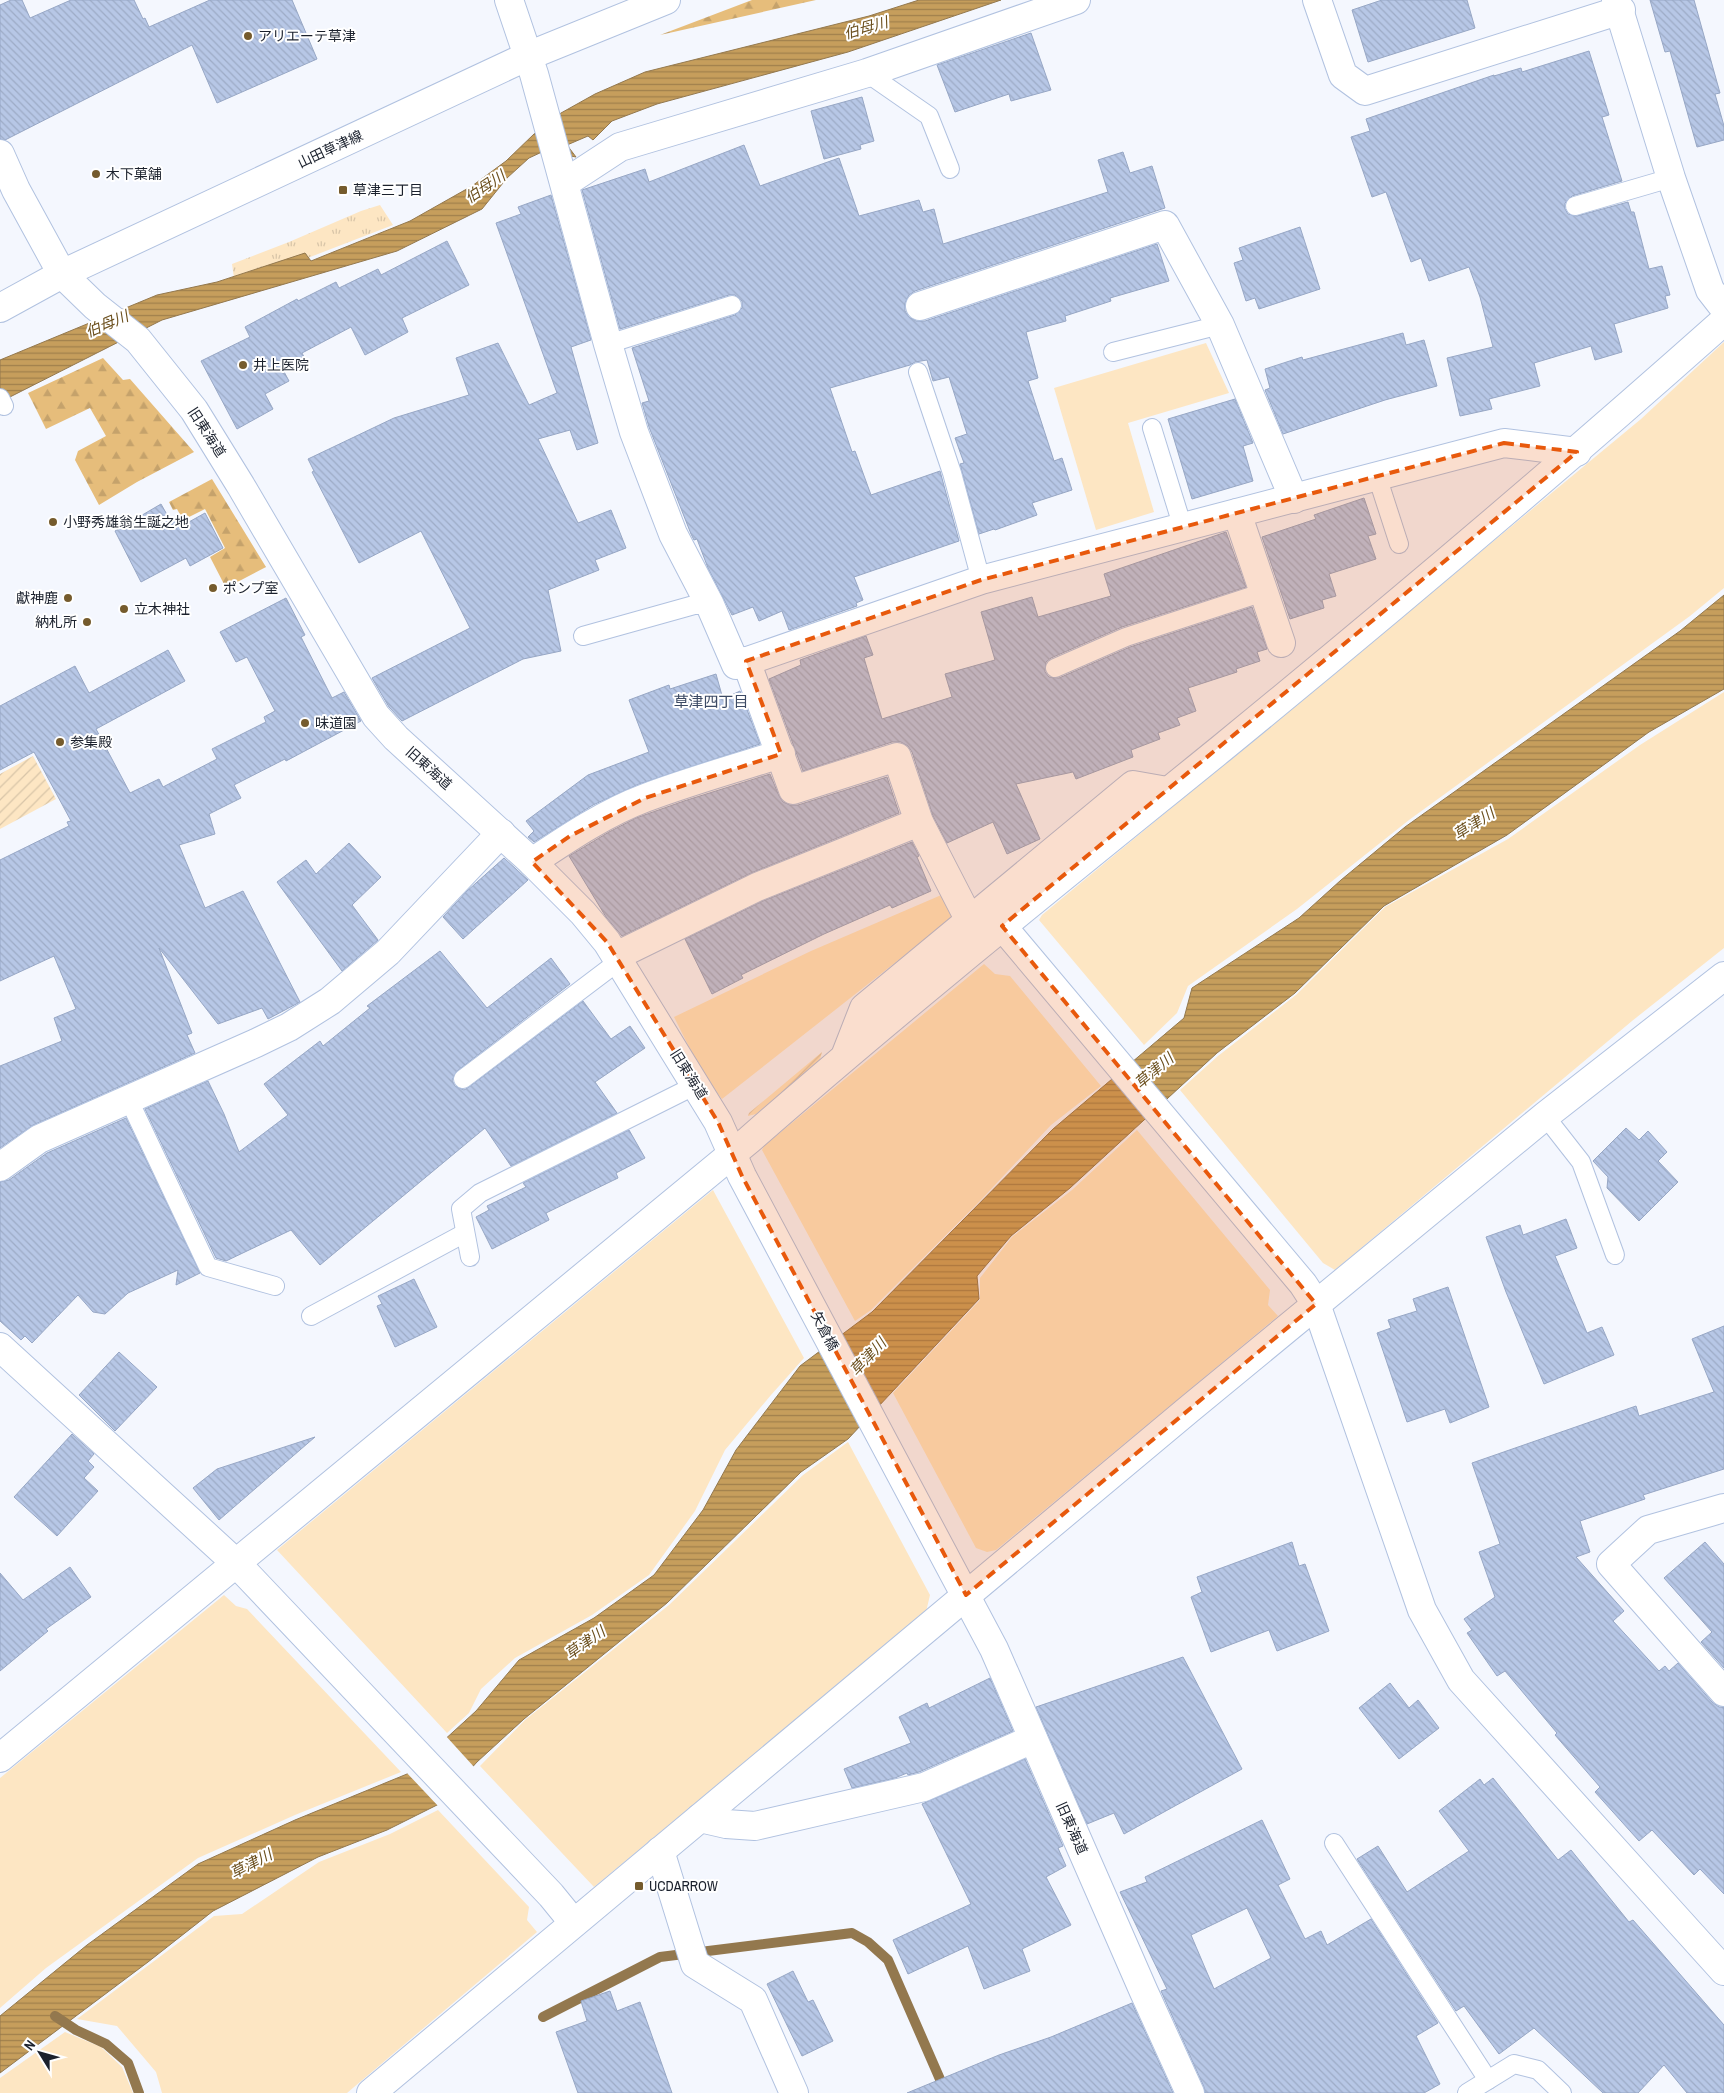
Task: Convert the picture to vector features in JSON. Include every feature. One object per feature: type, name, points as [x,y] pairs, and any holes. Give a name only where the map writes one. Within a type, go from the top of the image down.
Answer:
[{"type":"street","points":[[509,0],[528,56],[563,175],[608,344],[634,432],[673,534],[710,605],[736,665],[981,580],[1504,443],[1577,452]]},
{"type":"street","name":"山田草津線","points":[[0,308],[62,274],[528,56],[666,0]]},
{"type":"street","points":[[563,175],[620,147],[867,73],[1076,0]]},
{"type":"street","points":[[1317,0],[1342,75],[1365,91],[1618,5],[1672,178],[1710,290],[1724,308]]},
{"type":"street","points":[[0,154],[16,190],[62,274]]},
{"type":"street","points":[[920,306],[1165,225],[1220,325],[1294,499]]},
{"type":"street","name":"旧東海道","points":[[62,274],[95,306],[138,340],[194,410],[376,716],[396,738],[532,862],[583,913],[618,959],[718,1122],[736,1165]]},
{"type":"street","points":[[0,1758],[237,1564],[736,1165],[845,1056],[1577,452],[1724,321]]},
{"type":"street","points":[[1237,513],[1281,643]]},
{"type":"street","points":[[746,661],[793,790],[897,757],[919,822],[970,921]]},
{"type":"street","points":[[532,862],[570,836],[606,816],[645,798],[781,754]]},
{"type":"street","points":[[845,1056],[864,1008],[1133,785],[1168,791]]},
{"type":"street","points":[[618,959],[757,887],[919,822]]},
{"type":"street","points":[[0,1167],[39,1139],[256,1043],[289,1027],[330,1001],[388,952],[501,833]]},
{"type":"street","points":[[1002,926],[1309,1294],[1422,1610],[1461,1680],[1724,1971]]},
{"type":"street","points":[[371,2093],[966,1595],[1309,1294],[1545,1116],[1724,976]]},
{"type":"street","name":"矢倉橋","points":[[736,1165],[950,1565]]},
{"type":"street","points":[[0,1347],[237,1564],[264,1591],[551,1895],[573,1922]]},
{"type":"street","points":[[1724,1508],[1648,1530],[1611,1564],[1724,1692]]},
{"type":"street","name":"旧東海道","points":[[950,1565],[994,1650],[1190,2093]]},
{"type":"street","points":[[700,1818],[726,1824],[755,1826],[924,1787],[1033,1739]]},
{"type":"street","points":[[660,1851],[695,1964],[753,2000],[794,2093]]},
{"type":"lane","points":[[867,73],[929,116],[950,169]]},
{"type":"lane","points":[[1575,206],[1672,178]]},
{"type":"lane","points":[[608,344],[732,306]]},
{"type":"lane","points":[[1112,352],[1220,325]]},
{"type":"lane","points":[[918,372],[952,473],[981,580]]},
{"type":"lane","points":[[1152,428],[1183,528]]},
{"type":"lane","points":[[1377,476],[1399,544]]},
{"type":"lane","points":[[1055,668],[1126,637],[1264,592]]},
{"type":"lane","points":[[583,636],[694,605],[710,605]]},
{"type":"lane","points":[[463,1079],[618,959]]},
{"type":"lane","points":[[470,1257],[461,1209],[480,1193],[696,1086]]},
{"type":"lane","points":[[128,1098],[208,1267],[275,1286]]},
{"type":"lane","points":[[1545,1116],[1581,1162],[1616,1255]]},
{"type":"lane","points":[[311,1316],[465,1233]]},
{"type":"lane","points":[[1334,1843],[1488,2080]]},
{"type":"lane","points":[[1467,2093],[1514,2064],[1538,2070],[1562,2093]]},
{"type":"highlighted area","points":[[1504,443],[1577,452],[1002,926],[1316,1304],[966,1595],[742,1176],[718,1122],[607,942],[532,862],[570,836],[645,798],[781,754],[746,661],[981,580]]},
{"type":"green space","points":[[752,0],[816,0],[660,35]]},
{"type":"green space","points":[[380,205],[393,225],[287,266],[234,278],[232,264]]},
{"type":"green space","points":[[1724,342],[1724,588],[1690,616],[1409,820],[1297,909],[1188,986],[1177,1013],[1144,1045],[1039,920],[1042,915],[1641,419]]},
{"type":"green space","points":[[1206,343],[1229,393],[1128,423],[1154,512],[1096,530],[1054,388]]},
{"type":"green space","points":[[103,358],[123,380],[130,379],[194,452],[137,482],[99,505],[75,460],[78,451],[106,436],[90,408],[46,429],[28,393]]},
{"type":"green space","points":[[212,479],[266,567],[226,588],[210,557],[225,548],[205,509],[183,520],[177,509],[173,510],[169,502]]},
{"type":"green space","points":[[1724,692],[1724,948],[1632,1021],[1335,1270],[1323,1263],[1180,1090],[1218,1056],[1296,995],[1385,907],[1508,839],[1640,745]]},
{"type":"green space","points":[[33,756],[56,799],[0,829],[0,774]]},
{"type":"green space","points":[[946,893],[957,914],[722,1099],[703,1075],[674,1017],[811,951]]},
{"type":"green space","points":[[984,964],[995,974],[1010,976],[1101,1086],[1051,1125],[979,1202],[871,1310],[855,1321],[762,1150],[764,1146]]},
{"type":"green space","points":[[822,1052],[819,1063],[756,1114],[748,1116],[749,1113]]},
{"type":"green space","points":[[1137,1130],[1270,1290],[1268,1305],[1278,1316],[996,1550],[987,1552],[976,1548],[893,1393],[980,1300],[980,1278],[1012,1237],[1072,1190]]},
{"type":"green space","points":[[713,1190],[804,1358],[725,1450],[695,1511],[649,1575],[592,1615],[515,1658],[481,1689],[469,1713],[447,1733],[277,1550]]},
{"type":"green space","points":[[848,1442],[930,1595],[926,1612],[594,1887],[480,1766],[525,1720],[669,1605],[803,1475]]},
{"type":"green space","points":[[224,1595],[236,1606],[247,1609],[401,1772],[295,1815],[198,1858],[46,1968],[0,2008],[0,1778]]},
{"type":"green space","points":[[438,1810],[529,1907],[527,1920],[537,1932],[347,2093],[162,2093],[156,2072],[117,2026],[77,2019],[214,1916],[242,1914],[319,1862],[390,1834]]},
{"type":"green space","points":[[65,2032],[101,2047],[122,2067],[133,2093],[0,2093],[0,2078]]},
{"type":"water","name":"伯母川","points":[[919,0],[1001,0],[848,52],[657,104],[612,121],[593,140],[588,136],[567,145],[576,157],[544,151],[529,158],[507,178],[482,209],[397,251],[162,320],[0,402],[0,360],[157,295],[217,282],[305,253],[311,261],[410,221],[472,186],[506,161],[534,134],[561,113],[595,94],[645,72],[869,16]]},
{"type":"water","name":"草津川","points":[[1724,595],[1724,689],[1649,732],[1507,835],[1384,906],[1295,993],[1217,1053],[1070,1188],[1011,1236],[977,1276],[979,1299],[848,1439],[801,1472],[667,1603],[524,1719],[477,1762],[439,1804],[387,1830],[318,1857],[213,1911],[0,2073],[0,2016],[87,1945],[198,1864],[295,1820],[407,1774],[476,1711],[519,1660],[594,1618],[654,1575],[703,1510],[736,1450],[800,1366],[872,1312],[1053,1129],[1184,1018],[1192,988],[1299,918],[1405,827],[1680,631]]},
{"type":"pier","points":[[445,1735],[475,1768],[439,1807],[406,1772]]},
{"type":"building","points":[[11,0],[22,0],[30,18],[71,0],[134,0],[149,27],[210,0],[292,0],[317,59],[217,103],[192,45],[5,140],[0,139],[0,5]]},
{"type":"building","points":[[1382,0],[1467,0],[1475,28],[1368,62],[1352,10]]},
{"type":"building","points":[[1650,0],[1694,0],[1720,93],[1715,94],[1724,126],[1724,140],[1697,147],[1670,51],[1665,52]]},
{"type":"building","points":[[1031,33],[1051,90],[1011,101],[1009,94],[955,112],[937,65]]},
{"type":"building","points":[[1589,51],[1609,115],[1602,117],[1622,181],[1572,196],[1565,203],[1565,209],[1568,214],[1577,216],[1628,202],[1631,212],[1634,212],[1649,269],[1662,266],[1670,295],[1665,296],[1668,308],[1614,324],[1622,352],[1595,360],[1591,346],[1534,363],[1540,386],[1489,399],[1492,409],[1460,416],[1447,358],[1493,347],[1480,297],[1469,267],[1429,281],[1421,258],[1411,262],[1386,192],[1372,197],[1351,137],[1370,131],[1366,119],[1494,75],[1521,68],[1522,72]]},
{"type":"building","points":[[862,97],[874,141],[860,145],[861,149],[824,159],[811,111]]},
{"type":"building","points":[[744,145],[760,186],[839,158],[859,216],[919,200],[923,212],[934,209],[943,244],[1108,192],[1098,160],[1123,152],[1130,173],[1152,166],[1165,208],[915,291],[909,295],[905,303],[905,311],[909,317],[916,321],[925,321],[1157,244],[1169,281],[1110,298],[1111,301],[1065,316],[1066,321],[1026,332],[1038,378],[1028,381],[1054,461],[1062,458],[1072,490],[1032,503],[1037,515],[995,530],[979,534],[960,464],[964,463],[955,438],[967,434],[949,377],[933,381],[927,360],[830,388],[852,452],[855,451],[871,495],[940,471],[959,541],[854,577],[863,600],[856,603],[857,606],[789,630],[782,611],[759,621],[753,607],[732,615],[708,568],[697,539],[694,540],[691,534],[649,427],[642,403],[649,401],[632,348],[735,315],[742,308],[742,301],[735,295],[729,295],[620,329],[582,190],[645,169],[649,182]]},
{"type":"building","points":[[551,195],[591,340],[571,347],[598,443],[577,450],[570,430],[538,439],[578,523],[611,510],[626,548],[595,560],[599,570],[548,590],[561,651],[523,659],[402,721],[389,707],[372,678],[470,628],[421,531],[359,563],[312,472],[314,471],[308,459],[394,418],[469,395],[456,358],[498,343],[529,405],[557,393],[496,223],[521,214],[518,207]]},
{"type":"building","points":[[1300,227],[1320,289],[1259,309],[1255,298],[1246,301],[1234,263],[1243,260],[1239,248]]},
{"type":"building","points":[[447,241],[469,285],[402,318],[408,332],[365,355],[351,327],[302,353],[304,357],[282,368],[289,381],[265,394],[273,409],[237,429],[201,361],[250,337],[245,327],[297,299],[298,301],[336,282],[339,288],[378,269],[381,275]]},
{"type":"building","points":[[1403,333],[1406,345],[1424,340],[1437,386],[1385,400],[1283,434],[1265,390],[1270,388],[1265,369],[1302,357],[1303,360]]},
{"type":"building","points":[[1235,399],[1253,443],[1243,446],[1253,481],[1192,499],[1168,419]]},
{"type":"building","points":[[1364,498],[1376,534],[1368,536],[1376,559],[1329,574],[1336,596],[1322,600],[1324,608],[1290,619],[1262,537],[1316,519],[1314,515]]},
{"type":"building","points":[[161,504],[170,520],[175,518],[180,527],[205,513],[223,548],[190,566],[186,558],[141,582],[115,531]]},
{"type":"building","points":[[1226,532],[1246,587],[1122,627],[1051,658],[1046,662],[1045,672],[1049,677],[1059,678],[1130,647],[1252,607],[1267,649],[1257,652],[1260,661],[1236,669],[1237,672],[1188,688],[1196,711],[1177,718],[1180,725],[1158,733],[1160,739],[1131,750],[1133,757],[1076,779],[1073,772],[1016,784],[1040,839],[1007,854],[993,822],[947,843],[933,816],[912,752],[908,746],[901,742],[892,742],[803,771],[769,679],[801,665],[800,660],[866,636],[873,655],[864,658],[882,719],[952,697],[945,674],[995,660],[981,612],[1032,597],[1038,617],[1111,596],[1104,574]]},
{"type":"building","points":[[286,598],[305,635],[301,637],[332,698],[344,692],[361,721],[286,761],[285,759],[234,785],[241,798],[209,814],[215,834],[179,845],[205,908],[243,891],[300,1002],[268,1019],[262,1008],[218,1024],[159,948],[192,1033],[187,1035],[195,1053],[33,1125],[0,1148],[0,1066],[62,1041],[54,1018],[76,1009],[54,956],[0,981],[0,860],[69,826],[67,822],[71,821],[34,752],[0,770],[0,706],[75,666],[89,693],[168,650],[185,681],[96,729],[130,793],[159,779],[163,787],[217,759],[212,749],[266,722],[264,717],[275,711],[247,657],[236,662],[220,632]]},
{"type":"building","points":[[716,674],[723,699],[740,691],[760,744],[639,784],[593,805],[534,842],[528,837],[534,831],[526,821],[588,775],[649,752],[629,700],[669,685],[670,689]]},
{"type":"building","points":[[770,774],[779,796],[783,802],[790,805],[798,805],[887,777],[899,813],[751,873],[622,936],[606,917],[569,856],[636,818]]},
{"type":"building","points":[[912,842],[931,891],[892,908],[890,905],[824,934],[741,975],[743,978],[712,994],[685,939],[763,901]]},
{"type":"building","points":[[349,843],[381,877],[352,905],[378,940],[342,971],[277,882],[306,860],[316,874]]},
{"type":"building","points":[[504,858],[528,880],[463,939],[443,917],[467,891]]},
{"type":"building","points":[[440,951],[487,1008],[551,958],[570,984],[457,1071],[452,1080],[455,1086],[464,1090],[469,1087],[583,1001],[611,1039],[630,1026],[645,1048],[595,1082],[617,1113],[511,1166],[485,1128],[320,1265],[291,1230],[226,1261],[216,1258],[145,1109],[208,1081],[239,1152],[288,1115],[264,1084],[320,1041],[323,1046],[370,1008],[367,1006]]},
{"type":"building","points":[[126,1118],[200,1273],[176,1285],[178,1270],[128,1293],[105,1314],[93,1312],[78,1295],[32,1343],[25,1336],[21,1340],[0,1321],[0,1182],[9,1180],[47,1153]]},
{"type":"building","points":[[1626,1128],[1639,1140],[1648,1131],[1667,1152],[1658,1161],[1678,1182],[1639,1221],[1607,1188],[1608,1177],[1593,1161]]},
{"type":"building","points":[[629,1130],[645,1158],[616,1173],[618,1178],[546,1213],[549,1220],[492,1249],[476,1217],[489,1210],[487,1206],[526,1187],[523,1183]]},
{"type":"building","points":[[1566,1219],[1577,1248],[1555,1256],[1587,1333],[1602,1327],[1614,1355],[1544,1384],[1506,1292],[1486,1237],[1520,1225],[1523,1235]]},
{"type":"building","points":[[414,1279],[437,1327],[395,1347],[377,1306],[382,1304],[378,1296]]},
{"type":"building","points":[[1448,1287],[1489,1407],[1450,1423],[1445,1409],[1407,1422],[1377,1333],[1391,1328],[1388,1320],[1417,1311],[1413,1299]]},
{"type":"building","points":[[1724,1326],[1724,1469],[1643,1495],[1645,1499],[1580,1521],[1590,1552],[1576,1557],[1624,1611],[1613,1621],[1659,1671],[1665,1666],[1669,1671],[1678,1663],[1712,1702],[1719,1707],[1724,1707],[1724,1894],[1700,1869],[1694,1875],[1652,1830],[1639,1841],[1595,1792],[1600,1787],[1555,1735],[1557,1733],[1505,1671],[1497,1676],[1467,1633],[1472,1630],[1464,1619],[1495,1597],[1479,1552],[1500,1544],[1472,1463],[1636,1406],[1639,1416],[1714,1392],[1692,1339]]},
{"type":"building","points":[[119,1352],[157,1387],[115,1431],[79,1395]]},
{"type":"building","points":[[72,1434],[94,1454],[88,1461],[94,1467],[84,1478],[98,1491],[57,1536],[14,1497]]},
{"type":"building","points":[[315,1437],[219,1520],[193,1488],[217,1469]]},
{"type":"building","points":[[1292,1542],[1299,1566],[1305,1564],[1329,1631],[1277,1651],[1269,1630],[1211,1652],[1191,1597],[1202,1592],[1197,1577]]},
{"type":"building","points":[[1705,1542],[1724,1564],[1724,1668],[1701,1642],[1712,1632],[1664,1578]]},
{"type":"building","points":[[70,1567],[91,1597],[46,1629],[48,1631],[0,1671],[0,1573],[23,1600]]},
{"type":"building","points":[[1183,1657],[1242,1769],[1124,1834],[1114,1813],[1087,1824],[1036,1707]]},
{"type":"building","points":[[990,1678],[1013,1731],[919,1772],[908,1775],[907,1773],[895,1778],[852,1788],[844,1769],[911,1743],[899,1717],[927,1703],[929,1708]]},
{"type":"building","points":[[1390,1683],[1409,1708],[1418,1700],[1439,1728],[1399,1759],[1359,1708]]},
{"type":"building","points":[[1025,1759],[1063,1846],[1058,1848],[1066,1866],[1046,1877],[1071,1925],[1022,1949],[1030,1971],[984,1989],[968,1946],[908,1974],[893,1940],[971,1904],[922,1804]]},
{"type":"building","points":[[1493,1778],[1558,1860],[1571,1850],[1629,1922],[1633,1920],[1724,2025],[1724,2093],[1687,2093],[1664,2065],[1638,2093],[1603,2093],[1534,2028],[1499,2054],[1464,2006],[1456,2011],[1357,1859],[1378,1846],[1407,1892],[1469,1851],[1439,1811],[1480,1779],[1484,1785]]},
{"type":"building","points":[[1262,1820],[1290,1879],[1278,1885],[1305,1939],[1321,1931],[1327,1945],[1371,1919],[1438,2023],[1416,2036],[1440,2084],[1424,2093],[1205,2093],[1161,1991],[1167,1989],[1120,1892],[1147,1882],[1145,1877]],"holes":[[[1247,1908],[1271,1958],[1214,1989],[1191,1935]]]},
{"type":"building","points":[[793,1971],[808,2002],[813,2000],[833,2041],[802,2056],[767,1984]]},
{"type":"building","points":[[610,1991],[617,2011],[640,2002],[672,2093],[578,2093],[556,2032],[587,2021],[581,2001]]},
{"type":"building","points":[[1132,2003],[1173,2093],[907,2093],[999,2055],[1051,2037]]},
{"type":"waterway","points":[[543,2017],[660,1957],[852,1933],[868,1942],[888,1960],[946,2093]]},
{"type":"waterway","points":[[55,2016],[76,2030],[106,2044],[128,2063],[139,2093]]},
{"type":"place","name":"アリエーテ草津","points":[[248,36]]},
{"type":"place","name":"木下菓舗","points":[[96,174]]},
{"type":"place","name":"草津三丁目","points":[[343,190]]},
{"type":"place","name":"井上医院","points":[[243,365]]},
{"type":"place","name":"小野秀雄翁生誕之地","points":[[53,522]]},
{"type":"place","name":"ポンプ室","points":[[213,588]]},
{"type":"place","name":"獻神鹿","points":[[68,598]]},
{"type":"place","name":"立木神社","points":[[124,609]]},
{"type":"place","name":"納札所","points":[[87,622]]},
{"type":"place","name":"味道園","points":[[305,723]]},
{"type":"place","name":"参集殿","points":[[60,742]]},
{"type":"place","name":"UCDARROW","points":[[639,1886]]},
{"type":"district","name":"草津四丁目","points":[[711,702]]}]
